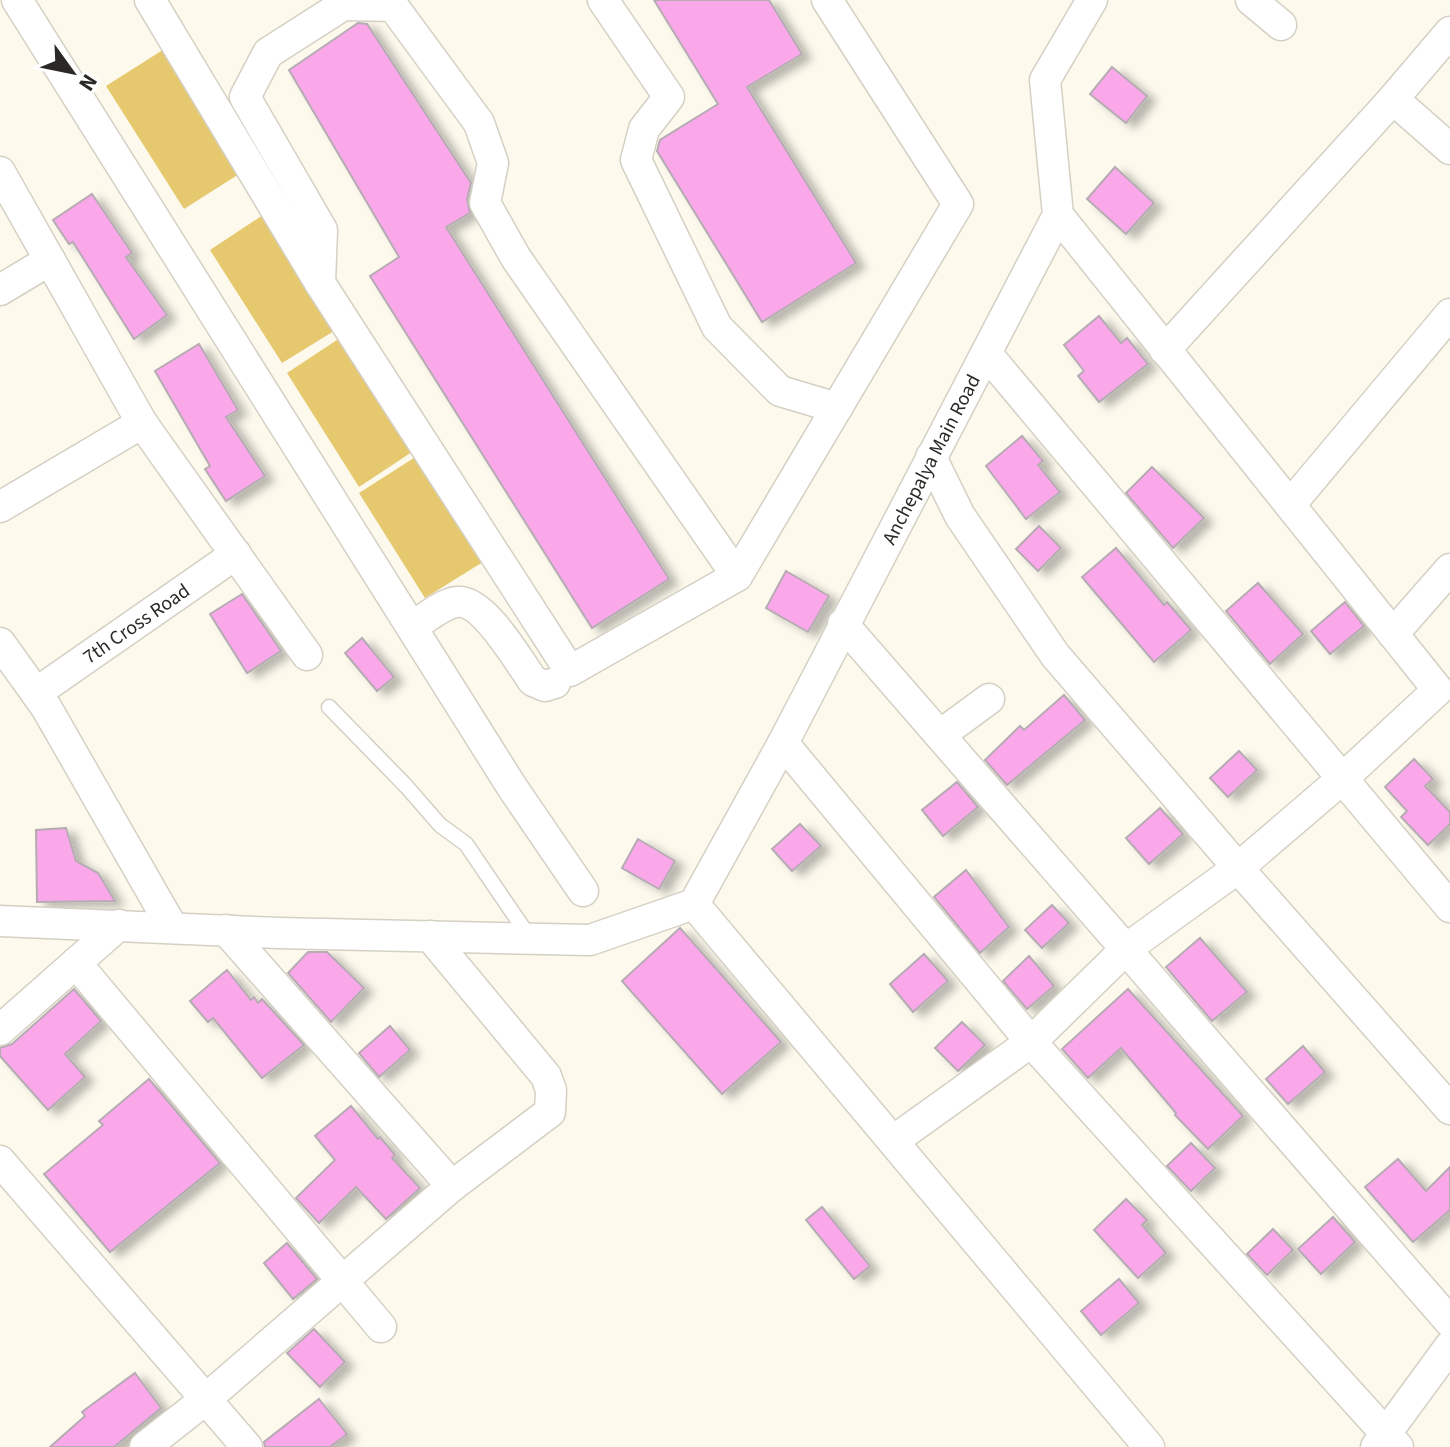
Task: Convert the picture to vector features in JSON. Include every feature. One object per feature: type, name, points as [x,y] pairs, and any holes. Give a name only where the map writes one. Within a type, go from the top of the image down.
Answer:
[{"type":"street","points":[[17,0],[512,787],[583,891]]},
{"type":"street","points":[[150,0],[320,283],[570,671],[737,576],[958,204],[827,0]]},
{"type":"street","points":[[603,0],[669,97],[644,129],[636,160],[717,327],[780,391],[837,408]]},
{"type":"street","points":[[893,1141],[1031,1042],[1126,949],[1238,868],[1342,779],[1444,698],[1058,215],[1045,80],[1092,0]]},
{"type":"street","points":[[1251,0],[1281,25]]},
{"type":"street","points":[[320,283],[322,230],[245,97],[268,53],[343,5],[393,6],[479,123],[493,163],[485,203],[516,258],[737,576]]},
{"type":"street","points":[[1165,350],[1450,32]]},
{"type":"street","points":[[1393,99],[1450,149]]},
{"type":"street","points":[[0,172],[142,423],[307,655]]},
{"type":"street","name":"Anchepalya Main Road","points":[[694,904],[783,743],[1058,215]]},
{"type":"street","points":[[0,290],[50,260]]},
{"type":"street","points":[[1290,505],[1450,314]]},
{"type":"street","points":[[986,353],[1450,907]]},
{"type":"street","points":[[0,507],[142,423]]},
{"type":"street","points":[[931,457],[960,516],[1055,655],[1450,1109]]},
{"type":"street","name":"7th Cross Road","points":[[36,693],[236,554]]},
{"type":"street","points":[[1393,634],[1450,569]]},
{"type":"street","points":[[412,627],[447,605],[469,603],[482,612],[533,681],[545,686],[555,683]]},
{"type":"street","points":[[843,624],[1450,1322]]},
{"type":"street","points":[[0,643],[36,693],[172,927]]},
{"type":"street","points":[[940,735],[989,699]]},
{"type":"street","points":[[783,743],[1031,1042],[1386,1443],[1450,1346]]},
{"type":"street","points":[[0,921],[590,940],[694,904],[1149,1447]]},
{"type":"street","points":[[0,1030],[119,925]]},
{"type":"street","points":[[226,930],[452,1186]]},
{"type":"street","points":[[145,1447],[206,1399],[452,1186],[550,1112],[551,1090],[546,1076],[430,936]]},
{"type":"street","points":[[76,963],[381,1327]]},
{"type":"street","points":[[0,1161],[247,1447]]},
{"type":"lane","points":[[329,707],[440,825],[466,844],[530,939]]},
{"type":"shaded area","points":[[169,46],[247,169],[184,209],[106,86]]},
{"type":"shaded area","points":[[266,213],[339,328],[282,363],[210,250]]},
{"type":"shaded area","points":[[343,336],[415,450],[359,487],[287,373]]},
{"type":"shaded area","points":[[417,456],[483,562],[425,598],[359,493]]},
{"type":"building","points":[[654,0],[769,0],[802,54],[747,87],[856,263],[762,322],[657,151],[660,140],[718,104]]},
{"type":"building","points":[[358,23],[367,24],[471,183],[467,199],[470,213],[446,227],[669,579],[592,628],[370,276],[399,257],[289,70]]},
{"type":"building","points":[[1112,67],[1147,96],[1126,123],[1090,94]]},
{"type":"building","points":[[1115,167],[1154,203],[1126,234],[1087,199]]},
{"type":"building","points":[[92,194],[132,253],[126,257],[167,315],[134,339],[73,242],[69,244],[53,220]]},
{"type":"building","points":[[1099,316],[1121,343],[1127,338],[1148,364],[1099,402],[1078,376],[1084,371],[1064,345]]},
{"type":"building","points":[[199,344],[238,410],[226,417],[265,476],[226,501],[205,469],[210,466],[155,371]]},
{"type":"building","points":[[1022,436],[1043,461],[1038,465],[1060,492],[1026,519],[986,466]]},
{"type":"building","points":[[1152,467],[1204,518],[1173,548],[1126,493]]},
{"type":"building","points":[[1039,526],[1061,548],[1038,571],[1016,549]]},
{"type":"building","points":[[1116,548],[1164,605],[1167,602],[1191,630],[1154,662],[1082,577]]},
{"type":"building","points":[[786,571],[829,596],[808,632],[766,608]]},
{"type":"building","points":[[1258,583],[1303,634],[1270,664],[1226,611]]},
{"type":"building","points":[[242,594],[281,651],[247,673],[210,614]]},
{"type":"building","points":[[1345,602],[1364,626],[1330,654],[1311,631]]},
{"type":"building","points":[[362,638],[394,677],[377,691],[345,653]]},
{"type":"building","points":[[1064,695],[1085,720],[1007,785],[985,760],[1020,726],[1024,730]]},
{"type":"building","points":[[1239,751],[1257,770],[1228,797],[1210,778]]},
{"type":"building","points":[[1414,759],[1433,779],[1425,786],[1450,812],[1450,824],[1428,845],[1401,817],[1407,811],[1385,787]]},
{"type":"building","points":[[957,782],[978,807],[943,836],[922,810]]},
{"type":"building","points":[[1160,808],[1183,834],[1149,864],[1126,838]]},
{"type":"building","points":[[800,824],[821,846],[792,871],[772,849]]},
{"type":"building","points":[[66,828],[76,861],[98,873],[115,901],[37,902],[36,830]]},
{"type":"building","points":[[638,839],[675,861],[659,889],[622,868]]},
{"type":"building","points":[[966,870],[1009,927],[980,953],[934,897]]},
{"type":"building","points":[[1052,905],[1069,923],[1042,948],[1025,930]]},
{"type":"building","points":[[680,928],[781,1042],[722,1094],[622,981]]},
{"type":"building","points":[[1200,938],[1247,992],[1212,1021],[1166,967]]},
{"type":"building","points":[[308,952],[327,952],[364,988],[331,1022],[288,973]]},
{"type":"building","points":[[924,954],[948,981],[913,1012],[890,984]]},
{"type":"building","points":[[1029,956],[1054,986],[1027,1009],[1003,981]]},
{"type":"building","points":[[227,970],[251,1000],[254,997],[258,1003],[262,999],[304,1045],[262,1078],[213,1018],[208,1022],[190,1001]]},
{"type":"building","points":[[74,989],[101,1021],[65,1054],[85,1077],[48,1110],[0,1056],[0,1048],[12,1044]]},
{"type":"building","points":[[1128,989],[1243,1116],[1208,1149],[1175,1115],[1121,1048],[1088,1078],[1062,1049]]},
{"type":"building","points":[[962,1022],[985,1045],[958,1071],[935,1048]]},
{"type":"building","points":[[390,1026],[410,1050],[379,1077],[359,1053]]},
{"type":"building","points":[[1303,1046],[1325,1072],[1288,1104],[1266,1079]]},
{"type":"building","points":[[149,1079],[220,1163],[110,1252],[44,1174],[103,1125],[99,1121]]},
{"type":"building","points":[[351,1106],[420,1188],[386,1219],[356,1187],[319,1223],[296,1198],[335,1160],[315,1136]]},
{"type":"building","points":[[1191,1143],[1215,1168],[1191,1191],[1167,1166]]},
{"type":"building","points":[[1398,1159],[1426,1191],[1450,1167],[1450,1210],[1413,1242],[1365,1187]]},
{"type":"building","points":[[1126,1199],[1147,1220],[1142,1225],[1166,1253],[1138,1278],[1094,1230]]},
{"type":"building","points":[[822,1207],[870,1266],[854,1279],[806,1220]]},
{"type":"building","points":[[1333,1217],[1355,1242],[1321,1274],[1298,1249]]},
{"type":"building","points":[[1273,1229],[1293,1250],[1267,1275],[1247,1254]]},
{"type":"building","points":[[287,1243],[317,1279],[293,1299],[264,1263]]},
{"type":"building","points":[[1119,1279],[1139,1303],[1101,1335],[1081,1311]]},
{"type":"building","points":[[314,1329],[345,1362],[320,1387],[287,1353]]},
{"type":"building","points":[[135,1373],[161,1408],[114,1447],[50,1447],[85,1416],[82,1412]]},
{"type":"building","points":[[319,1399],[347,1434],[330,1447],[265,1447],[264,1442]]}]
